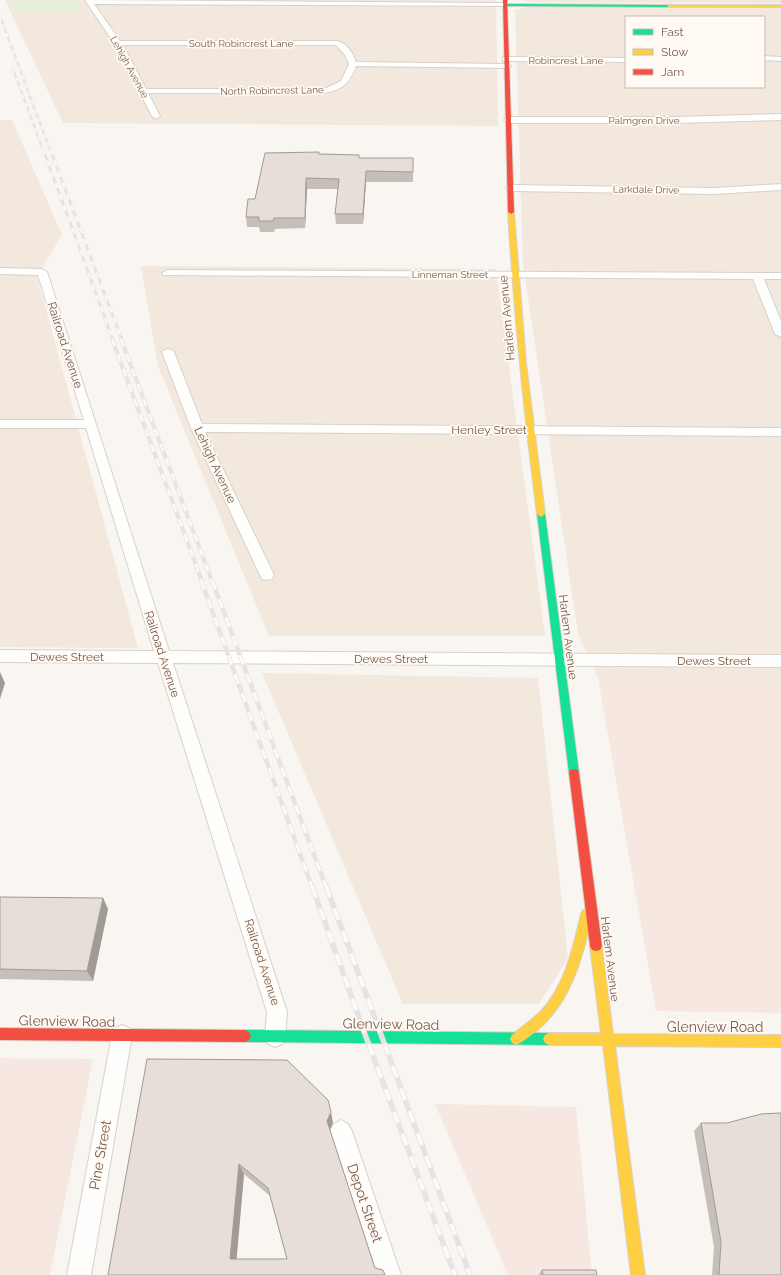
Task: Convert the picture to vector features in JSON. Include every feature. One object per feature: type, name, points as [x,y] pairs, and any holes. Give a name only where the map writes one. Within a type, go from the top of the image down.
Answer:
[{"type":"main road","points":[[505,2],[781,6]]},
{"type":"main road","name":"Harlem Avenue","points":[[505,2],[514,275],[530,430],[638,1275]]},
{"type":"main road","points":[[516,1039],[549,1011],[562,988],[580,944],[590,900]]},
{"type":"main road","name":"Glenview Road","points":[[0,1034],[781,1041]]},
{"type":"street","points":[[88,1],[505,2]]},
{"type":"street","name":"Lehigh Avenue","points":[[88,1],[118,43],[156,116]]},
{"type":"street","name":"South Robincrest Lane","points":[[118,43],[338,42],[349,54],[353,64]]},
{"type":"street","points":[[765,58],[781,59]]},
{"type":"street","name":"Robincrest Lane","points":[[507,63],[625,60]]},
{"type":"street","points":[[353,64],[507,63]]},
{"type":"street","name":"North Robincrest Lane","points":[[144,91],[325,91],[341,86],[353,64]]},
{"type":"street","name":"Palmgren Drive","points":[[508,120],[674,120],[781,117]]},
{"type":"street","name":"Larkdale Drive","points":[[511,188],[714,191],[781,187]]},
{"type":"street","name":"Railroad Avenue","points":[[0,271],[42,272],[163,657],[277,1012],[275,1037]]},
{"type":"street","name":"Linneman Street","points":[[167,273],[781,276]]},
{"type":"street","points":[[757,276],[781,334]]},
{"type":"street","name":"Lehigh Avenue","points":[[168,352],[196,428],[267,575]]},
{"type":"street","points":[[0,424],[91,424]]},
{"type":"street","name":"Henley Street","points":[[196,428],[781,432]]},
{"type":"street","name":"Dewes Street","points":[[0,656],[781,661]]},
{"type":"street","name":"Pine Street","points":[[79,1275],[122,1035]]},
{"type":"street","name":"Depot Street","points":[[341,1131],[389,1275]]},
{"type":"shaded area","points":[[5,0],[496,0],[498,126],[63,123]]},
{"type":"shaded area","points":[[523,0],[781,0],[781,3],[529,2]]},
{"type":"shaded area","points":[[527,7],[781,8],[781,681],[598,678],[578,634],[523,264],[515,10]]},
{"type":"shaded area","points":[[0,120],[12,120],[62,235],[37,276],[138,648],[0,647]]},
{"type":"shaded area","points":[[141,266],[496,269],[545,636],[269,636],[158,366]]},
{"type":"shaded area","points":[[262,673],[538,678],[568,958],[539,1004],[403,1004]]},
{"type":"shaded area","points":[[598,678],[781,681],[781,1013],[656,1011]]},
{"type":"shaded area","points":[[0,1058],[93,1059],[50,1275],[0,1275]]},
{"type":"shaded area","points":[[435,1104],[576,1107],[592,1275],[508,1275]]},
{"type":"green space","points":[[8,0],[78,0],[82,11],[13,11]]},
{"type":"building","points":[[319,152],[319,154],[359,155],[359,158],[413,158],[413,172],[366,171],[363,214],[335,214],[339,179],[306,178],[305,218],[274,218],[273,221],[259,221],[259,217],[246,217],[248,199],[255,199],[265,153]]},
{"type":"building","points":[[0,897],[103,898],[87,971],[0,969]]},
{"type":"building","points":[[147,1059],[287,1060],[328,1100],[331,1112],[327,1121],[375,1268],[383,1270],[385,1275],[108,1275]],"holes":[[[239,1164],[268,1188],[287,1259],[230,1259]]]},
{"type":"building","points":[[781,1113],[781,1275],[719,1275],[721,1242],[701,1123],[727,1123],[761,1114]]},
{"type":"building","points":[[542,1270],[596,1270],[597,1275],[543,1275]]},
{"type":"railway","points":[[0,16],[50,150]]},
{"type":"railway","points":[[13,69],[43,150]]},
{"type":"railway","points":[[43,149],[113,340]]},
{"type":"railway","points":[[50,149],[122,340]]},
{"type":"railway","points":[[112,339],[202,581]]},
{"type":"railway","points":[[121,339],[212,581]]},
{"type":"railway","points":[[201,580],[312,887]]},
{"type":"railway","points":[[212,580],[326,887]]},
{"type":"railway","points":[[312,886],[366,1037],[455,1275]]},
{"type":"railway","points":[[326,886],[470,1275]]},
{"type":"traffic: fast","points":[[506,5],[668,6]]},
{"type":"traffic: fast","points":[[541,514],[574,773]]},
{"type":"traffic: fast","points":[[245,1036],[549,1039]]},
{"type":"traffic: slow","points":[[668,6],[781,6]]},
{"type":"traffic: slow","points":[[511,212],[523,363],[541,514]]},
{"type":"traffic: slow","points":[[516,1039],[542,1019],[563,989],[573,965],[587,914]]},
{"type":"traffic: slow","points":[[596,946],[638,1275]]},
{"type":"traffic: slow","points":[[549,1039],[781,1041]]},
{"type":"traffic: jam","points":[[505,0],[511,212]]},
{"type":"traffic: jam","points":[[574,773],[596,946]]},
{"type":"traffic: jam","points":[[0,1034],[245,1036]]}]
